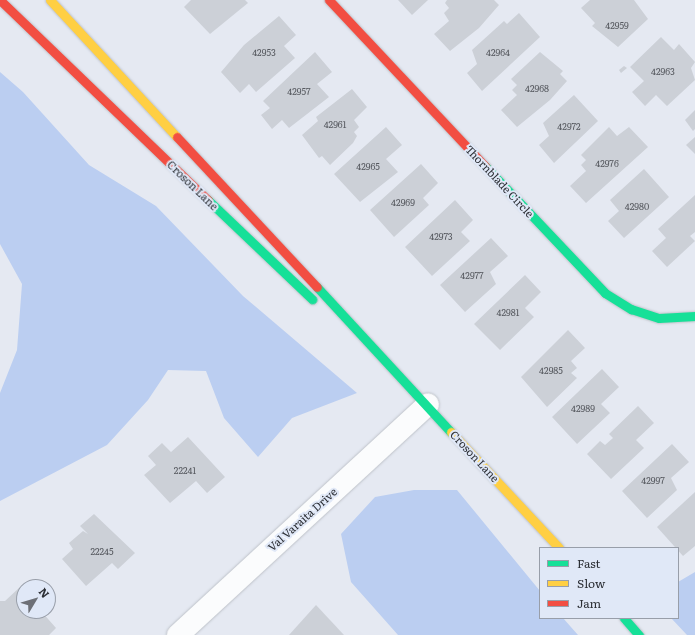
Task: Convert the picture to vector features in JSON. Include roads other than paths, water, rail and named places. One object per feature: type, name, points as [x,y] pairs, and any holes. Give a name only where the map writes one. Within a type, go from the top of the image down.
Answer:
[{"type":"main road","name":"Croson Lane","points":[[0,0],[305,293],[391,365]]},
{"type":"main road","name":"Croson Lane","points":[[50,0],[428,404],[558,547]]},
{"type":"main road","name":"Thornblade Circle","points":[[329,0],[605,293],[631,309],[659,318],[695,316]]},
{"type":"main road","points":[[625,619],[639,635]]},
{"type":"street","name":"Val Varaita Drive","points":[[178,635],[428,404]]}]
